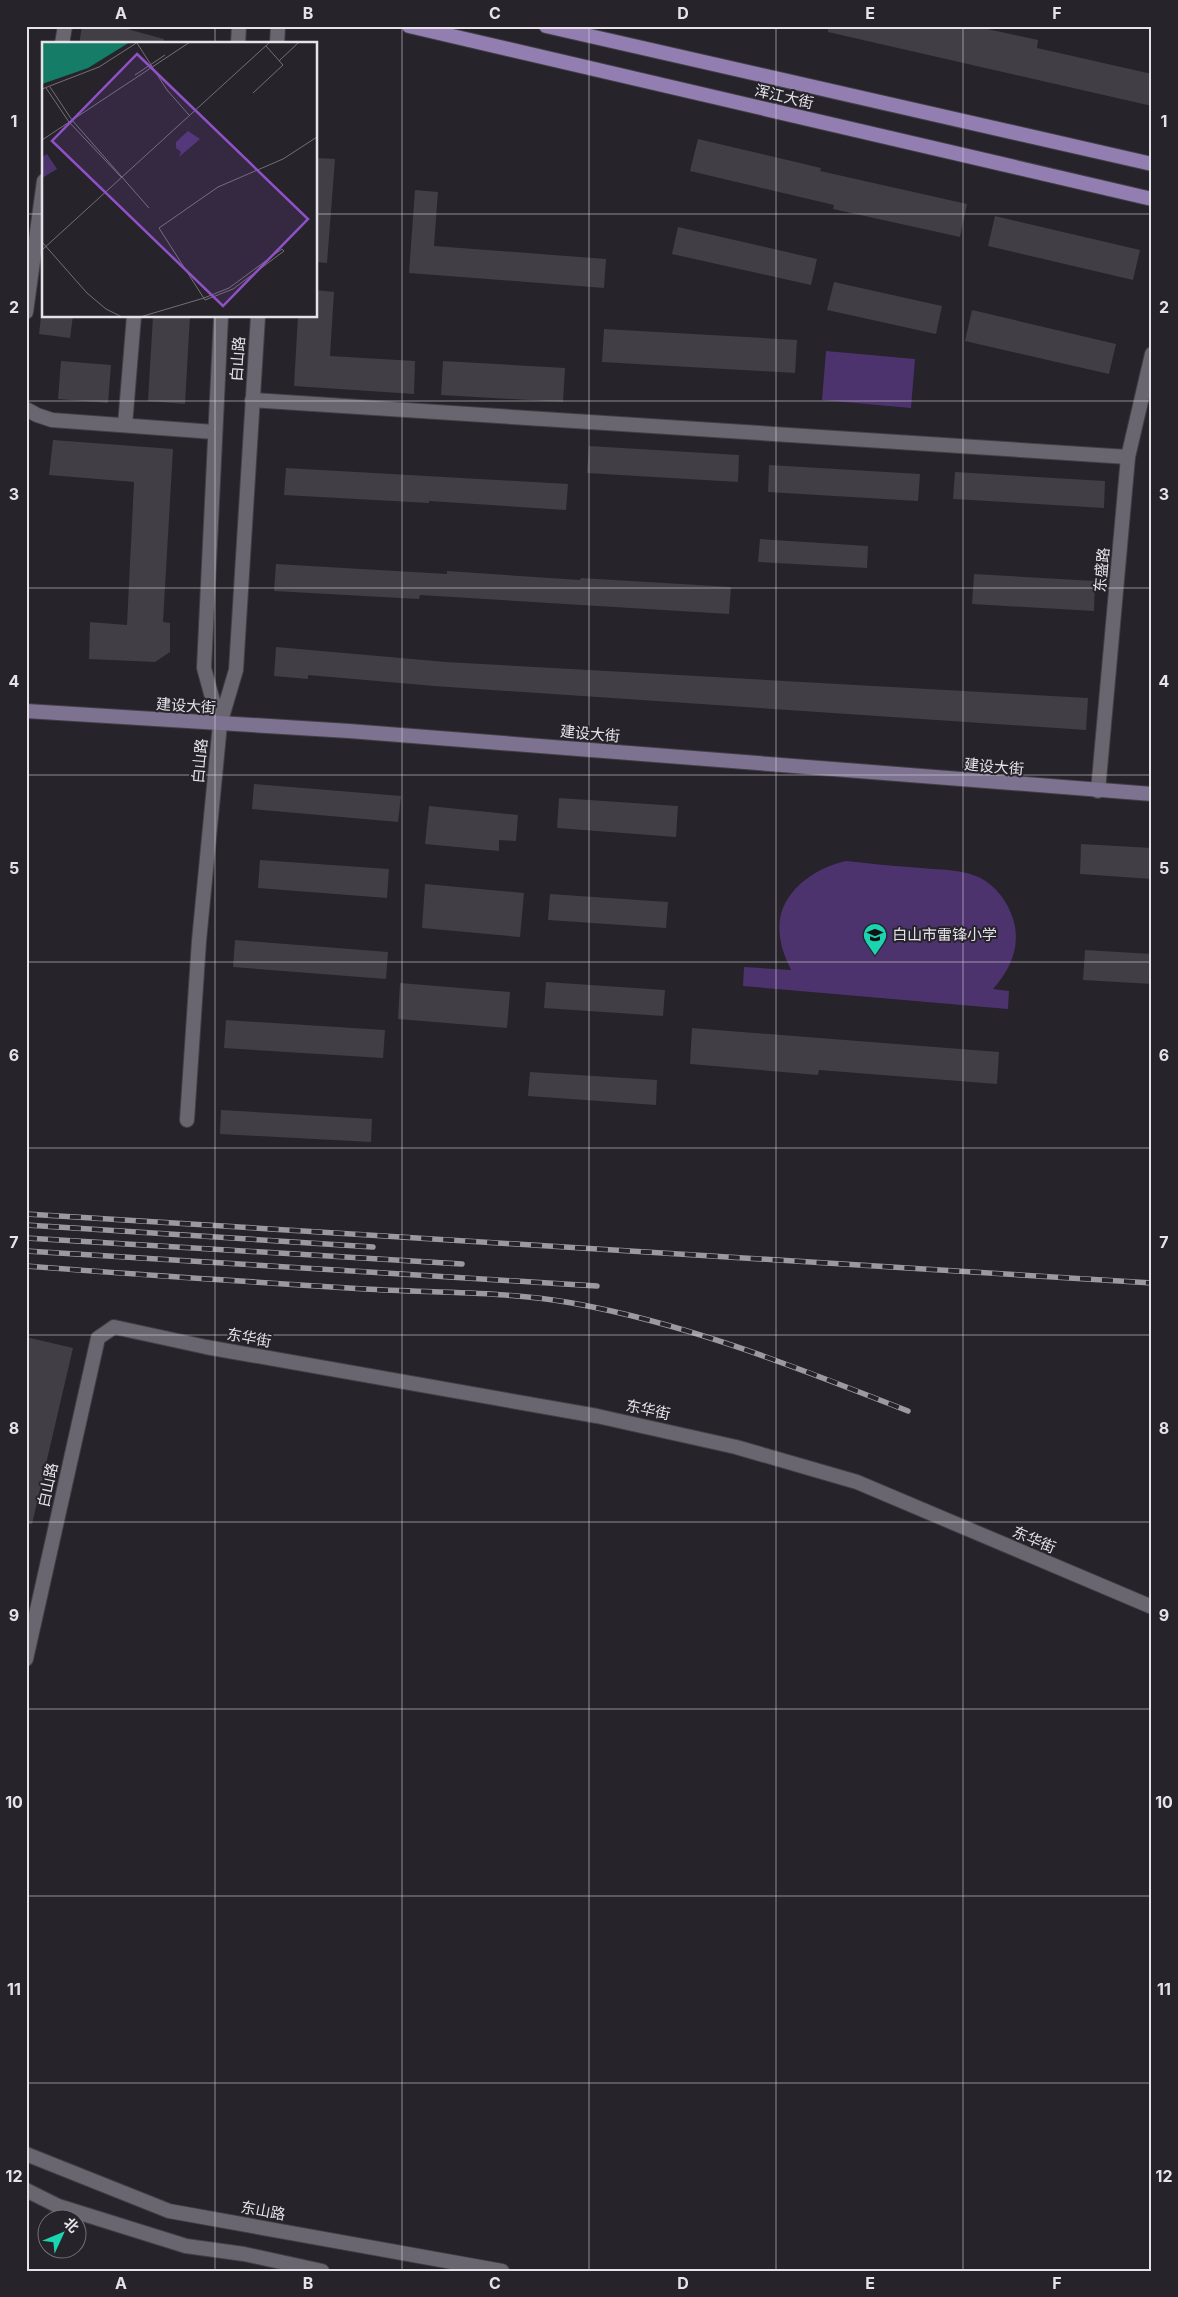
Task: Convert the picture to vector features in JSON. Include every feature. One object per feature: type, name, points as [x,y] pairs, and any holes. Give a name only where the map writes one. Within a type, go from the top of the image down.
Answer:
[{"type":"main road","name":"浑江大街","points":[[409,26],[1152,199]]},
{"type":"main road","name":"浑江大街","points":[[546,26],[1152,164]]},
{"type":"main road","name":"建设大街","points":[[26,712],[359,732],[1152,794]]},
{"type":"street","points":[[62,42],[64,26]]},
{"type":"street","points":[[238,42],[239,26]]},
{"type":"street","points":[[277,42],[278,26]]},
{"type":"street","points":[[26,312],[42,215]]},
{"type":"street","points":[[125,425],[134,318]]},
{"type":"street","points":[[220,724],[204,668],[221,318]]},
{"type":"street","name":"白山路","points":[[187,1120],[199,941],[220,724],[236,670],[258,318]]},
{"type":"street","name":"东盛路","points":[[1098,791],[1128,457],[1152,354]]},
{"type":"street","points":[[252,400],[1128,457]]},
{"type":"street","points":[[26,409],[52,420],[214,432]]},
{"type":"street","name":"白山路","points":[[26,1659],[98,1338],[114,1326]]},
{"type":"street","name":"东华街","points":[[114,1326],[206,1347],[597,1416],[744,1450],[857,1482],[1152,1608]]},
{"type":"street","name":"东山路","points":[[26,2154],[169,2211],[502,2271]]},
{"type":"street","points":[[26,2190],[58,2206],[186,2246],[244,2254],[322,2271]]},
{"type":"shaded area","points":[[826,351],[915,359],[911,408],[822,400]]},
{"type":"shaded area","points":[[846,861],[962,872],[977,876],[990,884],[1008,907],[1015,927],[1016,944],[1012,960],[1004,975],[993,989],[1009,991],[1008,1009],[743,986],[744,967],[791,970],[781,940],[780,922],[783,909],[789,897],[798,886],[820,870]]},
{"type":"building","points":[[82,26],[116,26],[164,39],[163,42],[79,42]]},
{"type":"building","points":[[828,26],[974,26],[1038,40],[1037,48],[1152,74],[1152,106],[828,32]]},
{"type":"building","points":[[698,139],[821,168],[820,171],[967,204],[960,237],[833,209],[834,205],[690,171]]},
{"type":"building","points":[[318,158],[335,159],[327,263],[318,262]]},
{"type":"building","points":[[415,190],[438,192],[434,246],[606,259],[604,288],[409,273]]},
{"type":"building","points":[[995,216],[1140,250],[1133,280],[988,246]]},
{"type":"building","points":[[678,227],[817,259],[811,285],[672,254]]},
{"type":"building","points":[[834,282],[942,306],[936,334],[827,310]]},
{"type":"building","points":[[318,290],[334,292],[330,356],[415,361],[414,394],[294,386],[298,318],[318,318]]},
{"type":"building","points":[[972,310],[1116,344],[1109,374],[965,341]]},
{"type":"building","points":[[41,316],[42,318],[73,318],[70,338],[39,334]]},
{"type":"building","points":[[153,318],[190,318],[185,404],[148,401]]},
{"type":"building","points":[[604,329],[797,340],[795,373],[602,362]]},
{"type":"building","points":[[61,361],[111,365],[108,403],[58,399]]},
{"type":"building","points":[[443,361],[565,368],[563,402],[441,395]]},
{"type":"building","points":[[53,440],[173,449],[163,622],[170,623],[170,652],[155,662],[89,659],[90,622],[127,625],[134,482],[49,475]]},
{"type":"building","points":[[589,446],[739,455],[738,482],[587,473]]},
{"type":"building","points":[[769,465],[920,474],[918,501],[768,492]]},
{"type":"building","points":[[286,468],[568,484],[566,510],[429,501],[429,503],[284,495]]},
{"type":"building","points":[[955,472],[1105,481],[1104,508],[953,499]]},
{"type":"building","points":[[760,539],[868,546],[867,568],[758,562]]},
{"type":"building","points":[[276,564],[447,574],[447,571],[580,580],[581,578],[731,587],[729,614],[420,595],[419,599],[274,591]]},
{"type":"building","points":[[974,574],[1095,581],[1094,611],[972,604]]},
{"type":"building","points":[[276,647],[446,662],[1088,698],[1086,730],[434,686],[308,675],[308,679],[274,676]]},
{"type":"building","points":[[254,784],[401,796],[398,822],[252,809]]},
{"type":"building","points":[[559,798],[678,806],[676,837],[557,828]]},
{"type":"building","points":[[429,806],[518,815],[516,841],[499,840],[499,851],[425,844]]},
{"type":"building","points":[[1081,844],[1152,848],[1152,879],[1080,874]]},
{"type":"building","points":[[260,860],[389,869],[387,898],[258,888]]},
{"type":"building","points":[[425,884],[524,893],[520,937],[422,928]]},
{"type":"building","points":[[550,894],[668,902],[666,928],[548,920]]},
{"type":"building","points":[[235,940],[388,952],[386,979],[233,967]]},
{"type":"building","points":[[1085,950],[1152,954],[1152,984],[1083,980]]},
{"type":"building","points":[[546,982],[665,990],[663,1016],[544,1008]]},
{"type":"building","points":[[400,983],[510,992],[507,1028],[398,1019]]},
{"type":"building","points":[[226,1020],[385,1030],[383,1058],[224,1048]]},
{"type":"building","points":[[692,1028],[999,1052],[997,1084],[819,1070],[818,1075],[690,1064]]},
{"type":"building","points":[[530,1072],[657,1080],[656,1105],[528,1096]]},
{"type":"building","points":[[221,1110],[372,1119],[371,1142],[220,1134]]},
{"type":"building","points":[[26,1337],[73,1348],[32,1524],[26,1524]]},
{"type":"railway","points":[[26,1214],[1152,1283]]},
{"type":"railway","points":[[26,1225],[373,1247]]},
{"type":"railway","points":[[26,1238],[462,1264]]},
{"type":"railway","points":[[26,1251],[597,1286]]},
{"type":"railway","points":[[26,1266],[365,1289],[495,1294],[572,1303],[616,1312],[701,1335],[784,1363],[908,1411]]},
{"type":"place","name":"白山市雷锋小学","points":[[875,956]]}]
